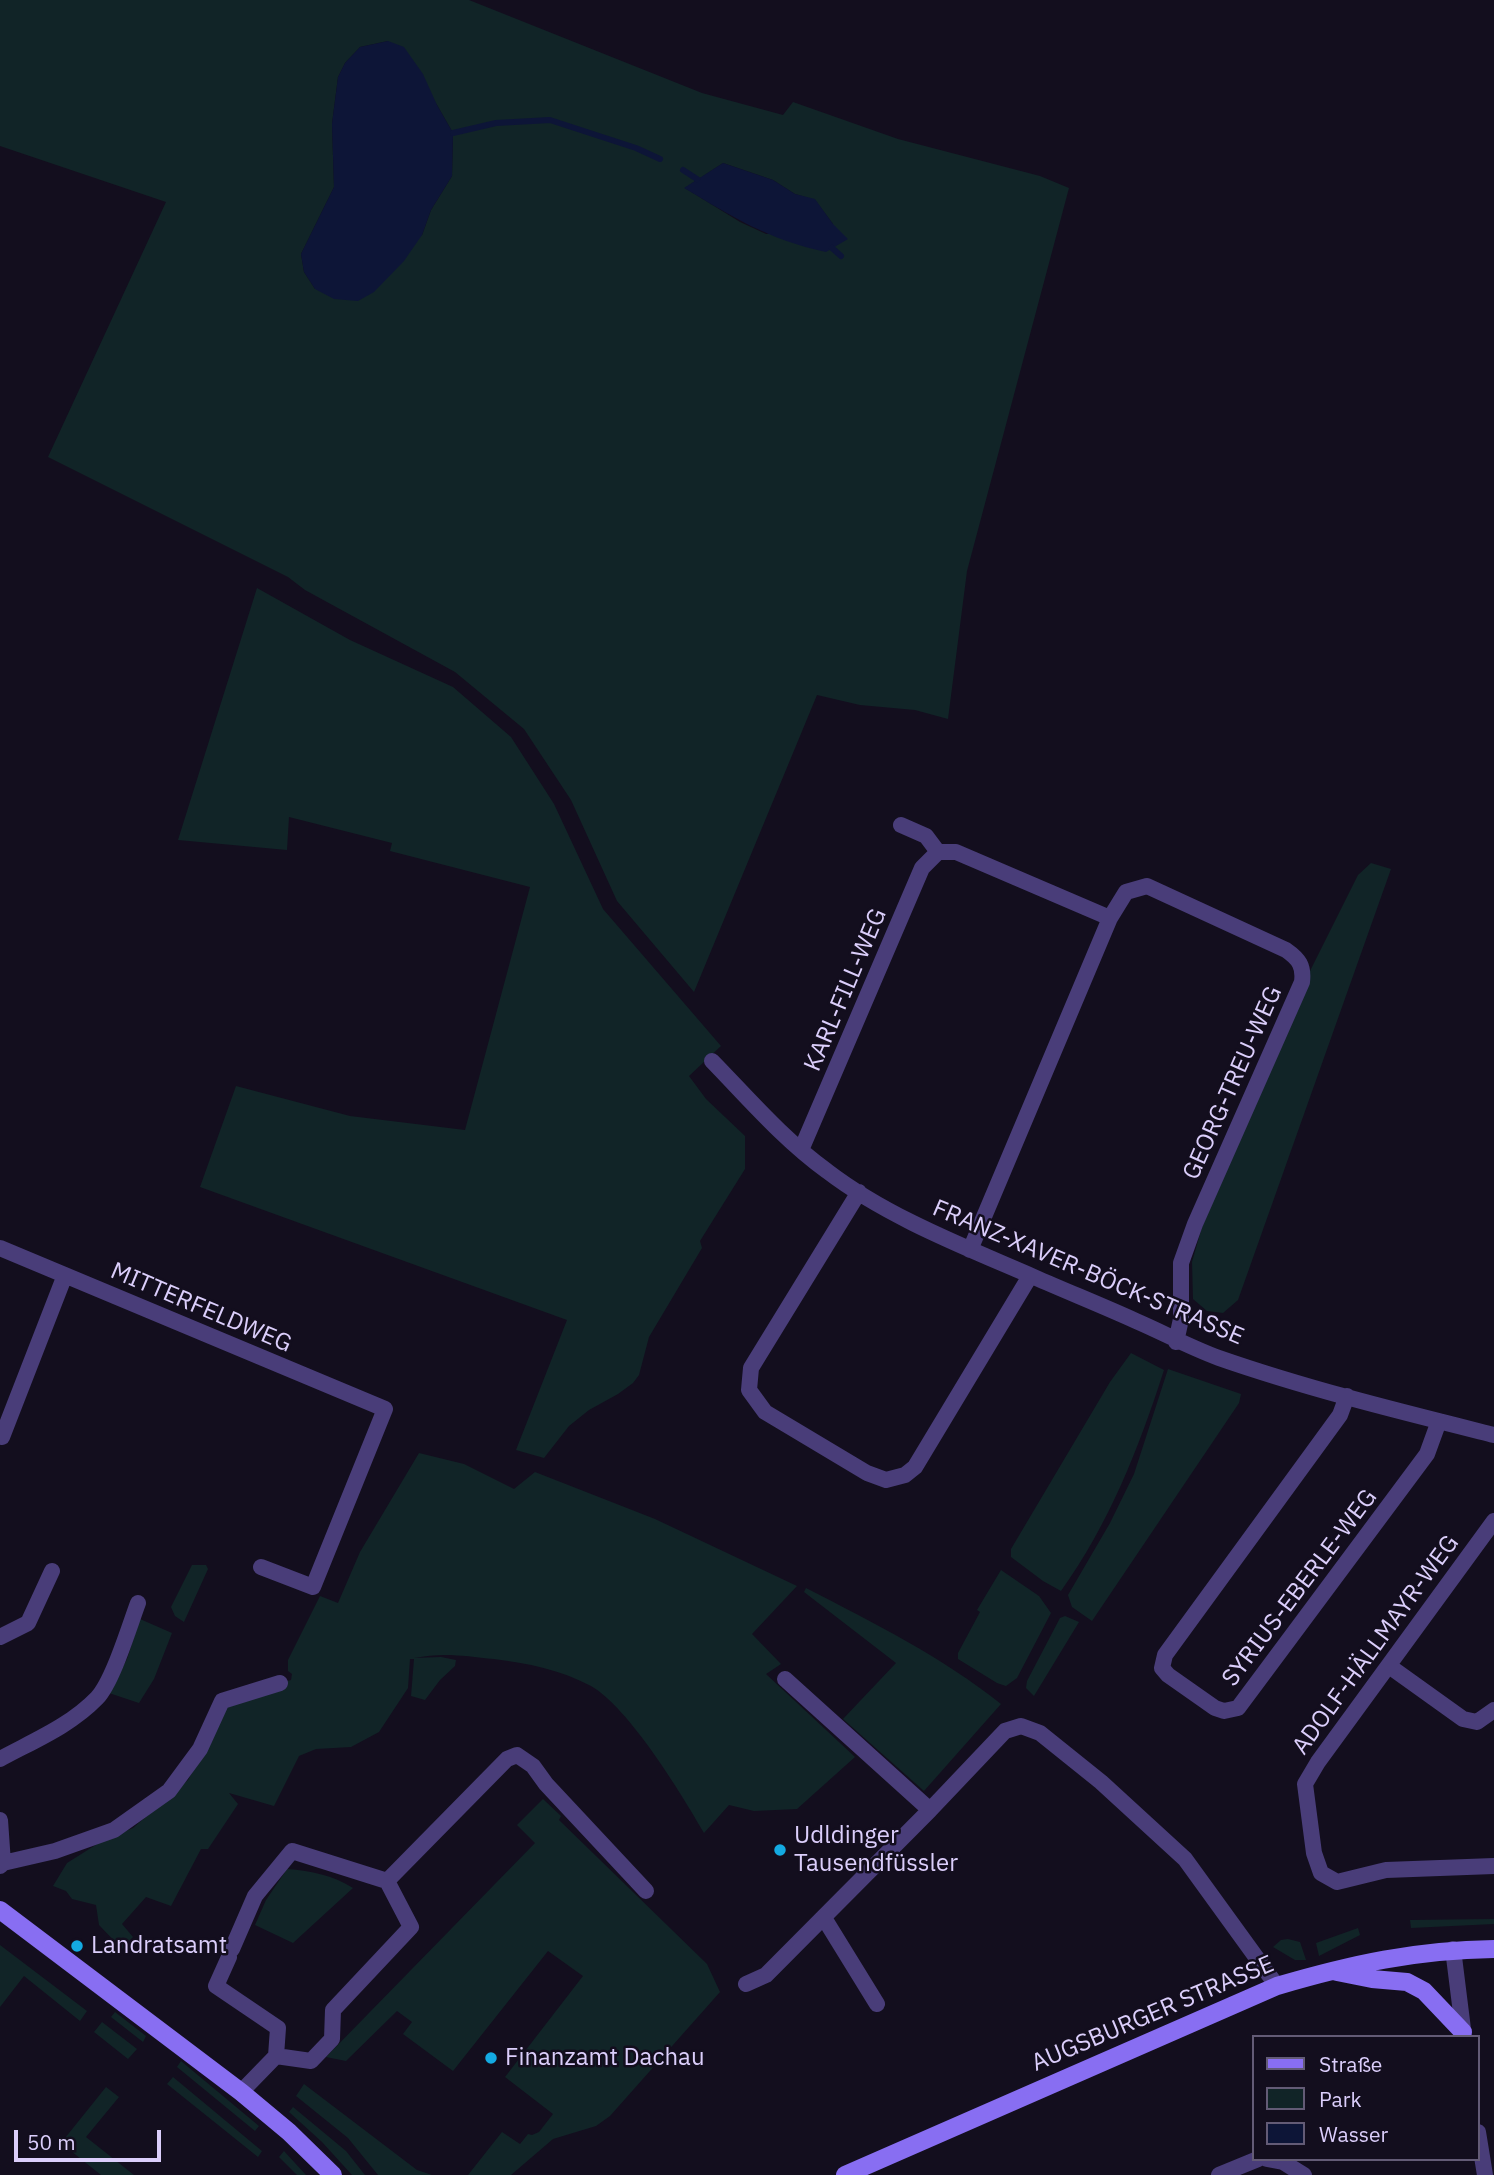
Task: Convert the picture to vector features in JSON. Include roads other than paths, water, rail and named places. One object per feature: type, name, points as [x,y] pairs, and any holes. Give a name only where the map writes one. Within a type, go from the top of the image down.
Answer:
[{"type":"main road","points":[[0,1910],[241,2092],[289,2132],[334,2175]]},
{"type":"main road","name":"AUGSBURGER STRASSE","points":[[845,2175],[1277,1986],[1330,1970],[1390,1957],[1453,1950],[1494,1949]]},
{"type":"main road","points":[[1330,1970],[1372,1979],[1407,1982],[1424,1991],[1463,2034]]},
{"type":"street","points":[[901,825],[926,836],[938,852],[956,852],[1110,918]]},
{"type":"street","name":"KARL-FILL-WEG","points":[[801,1150],[922,868],[938,852]]},
{"type":"street","name":"GEORG-TREU-WEG","points":[[970,1250],[1110,918],[1126,892],[1147,886],[1286,950],[1298,958],[1304,970],[1302,982],[1195,1224],[1181,1263],[1181,1319],[1176,1342]]},
{"type":"street","name":"FRANZ-XAVER-BÖCK-STRASSE","points":[[712,1061],[801,1150],[828,1172],[859,1192],[970,1250],[1139,1322],[1176,1342],[1221,1358],[1347,1396],[1494,1435]]},
{"type":"street","points":[[859,1192],[751,1368],[749,1390],[765,1412],[867,1474],[887,1480],[905,1475],[915,1466],[1030,1276]]},
{"type":"street","name":"MITTERFELDWEG","points":[[0,1248],[385,1409],[313,1587],[261,1567]]},
{"type":"street","points":[[2,1437],[65,1275]]},
{"type":"street","name":"SYRIUS-EBERLE-WEG","points":[[1347,1396],[1340,1415],[1165,1655],[1162,1668],[1168,1675],[1215,1709],[1224,1712],[1238,1709],[1427,1454],[1439,1421]]},
{"type":"street","name":"ADOLF-HÄLLMAYR-WEG","points":[[1494,1521],[1318,1762],[1305,1784],[1314,1853],[1321,1873],[1337,1882],[1386,1870],[1494,1866]]},
{"type":"street","points":[[0,1636],[29,1623],[52,1571]]},
{"type":"street","points":[[0,1759],[65,1724],[99,1696],[119,1655],[138,1603]]},
{"type":"street","points":[[1389,1665],[1463,1719],[1477,1722],[1494,1710]]},
{"type":"street","points":[[785,1679],[930,1810]]},
{"type":"street","points":[[0,1820],[2,1865],[55,1851],[114,1830],[169,1791],[200,1749],[222,1701],[280,1682]]},
{"type":"street","points":[[746,1984],[766,1975],[930,1810],[1004,1731],[1021,1726],[1040,1733],[1101,1782],[1185,1859],[1277,1986]]},
{"type":"street","points":[[387,1881],[507,1759],[517,1755],[533,1766],[555,1794],[646,1891]]},
{"type":"street","points":[[241,2092],[276,2056],[278,2028],[216,1986],[255,1896],[292,1851],[387,1881],[411,1927],[333,2010],[332,2039],[311,2062],[276,2056]]},
{"type":"street","points":[[824,1918],[877,2004]]},
{"type":"street","points":[[1453,1950],[1463,2034]]},
{"type":"street","points":[[1219,2175],[1253,2161]]},
{"type":"street","points":[[1278,2161],[1304,2175]]},
{"type":"water","points":[[388,41],[404,47],[423,74],[453,133],[452,176],[431,210],[422,235],[404,261],[374,292],[358,301],[334,299],[315,289],[304,272],[301,254],[334,187],[332,124],[338,77],[345,63],[360,47]]},
{"type":"water","points":[[723,163],[773,180],[795,194],[815,199],[848,239],[826,252],[806,247],[752,226],[684,188]]},
{"type":"waterway","points":[[453,133],[496,123],[550,120],[636,148],[660,159]]},
{"type":"waterway","points":[[683,170],[697,179]]},
{"type":"waterway","points":[[832,248],[841,256]]},
{"type":"place","name":"Udldinger Tausendfüssler","points":[[780,1850]]},
{"type":"place","name":"Landratsamt","points":[[77,1946]]},
{"type":"place","name":"Finanzamt Dachau","points":[[491,2058]]}]
